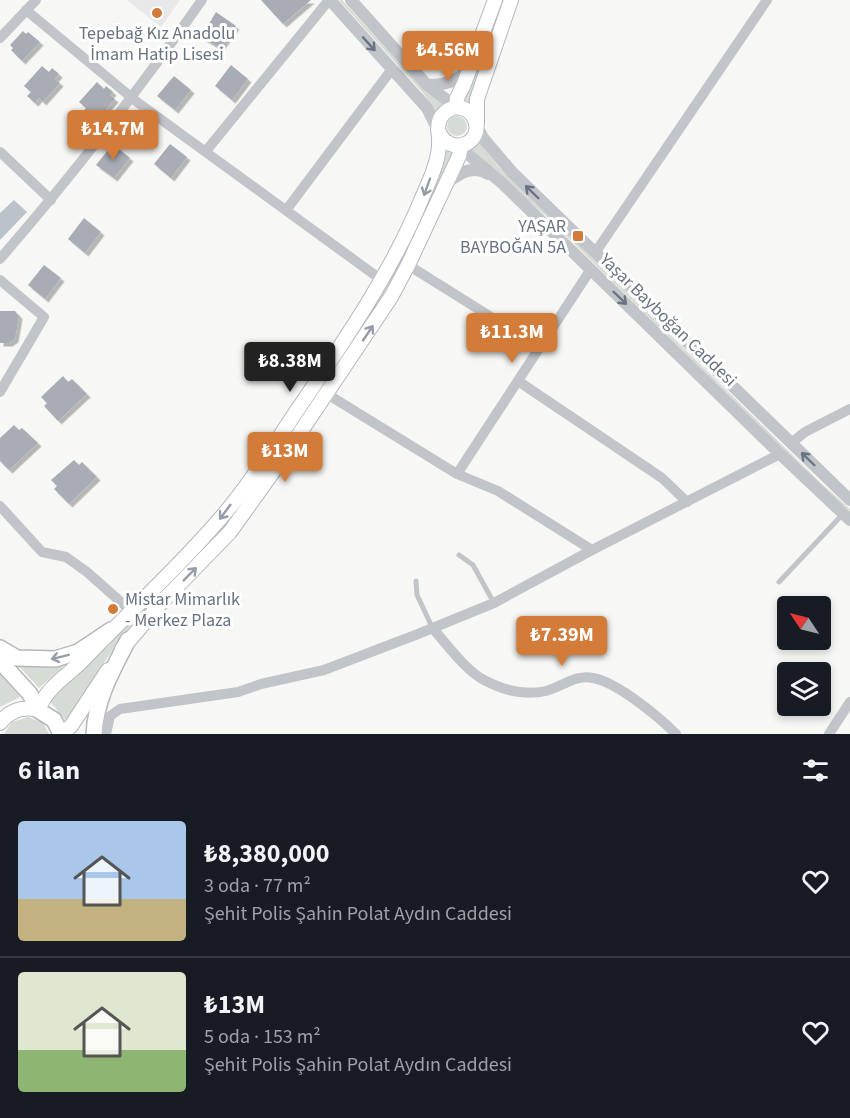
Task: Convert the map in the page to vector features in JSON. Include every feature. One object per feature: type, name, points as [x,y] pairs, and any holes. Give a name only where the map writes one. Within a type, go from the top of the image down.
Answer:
[{"type":"main road","points":[[456,107],[495,0]]},
{"type":"main road","points":[[438,130],[444,141],[449,144],[461,146],[472,139],[477,126],[477,99],[510,0]]},
{"type":"main road","points":[[38,710],[44,695],[80,663],[220,519],[290,421],[383,281],[406,235],[427,187],[439,147],[438,130],[443,114],[456,107],[467,110],[472,114],[477,126]]},
{"type":"main road","points":[[0,723],[14,711],[25,708],[38,710],[54,720],[61,734],[71,726],[128,640],[160,603],[230,532],[371,328],[408,265],[459,156],[461,146]]},
{"type":"main road","points":[[0,648],[16,658],[55,659],[78,652],[111,630]]},
{"type":"main road","points":[[94,734],[103,689],[128,640]]},
{"type":"main road","points":[[0,661],[30,694],[38,710]]},
{"type":"street","points":[[0,259],[133,98],[202,0]]},
{"type":"street","points":[[206,151],[329,0],[427,108],[438,130]]},
{"type":"street","points":[[351,0],[427,85],[456,107]]},
{"type":"street","points":[[595,253],[767,0]]},
{"type":"street","points":[[0,38],[29,4],[133,98],[383,281]]},
{"type":"street","points":[[427,85],[457,80],[471,65]]},
{"type":"street","points":[[287,209],[392,69]]},
{"type":"street","name":"Yaşar Bayboğan Caddesi","points":[[477,126],[483,138],[512,172],[850,500]]},
{"type":"street","name":"Yaşar Bayboğan Caddesi","points":[[461,146],[847,517]]},
{"type":"street","points":[[0,152],[51,200]]},
{"type":"street","points":[[444,186],[453,177],[468,170],[483,171],[503,184]]},
{"type":"street","points":[[408,265],[539,347]]},
{"type":"street","points":[[457,474],[591,270]]},
{"type":"street","points":[[0,280],[44,317],[0,392]]},
{"type":"street","points":[[518,381],[662,478],[687,502]]},
{"type":"street","points":[[327,394],[457,474],[498,491],[592,550]]},
{"type":"street","points":[[791,443],[805,432],[850,409]]},
{"type":"street","points":[[106,734],[110,716],[120,709],[238,692],[261,684],[324,670],[433,629],[494,603],[780,454]]},
{"type":"street","points":[[0,506],[42,552],[66,557],[87,572],[131,611]]},
{"type":"street","points":[[433,629],[474,675],[484,681],[513,692],[530,693],[547,691],[569,680],[593,677],[616,688],[645,707],[665,722],[676,734]]},
{"type":"street","points":[[829,734],[850,702]]},
{"type":"lane","points":[[779,582],[847,517]]},
{"type":"lane","points":[[459,555],[473,565],[494,603]]},
{"type":"lane","points":[[416,580],[417,595],[433,629]]},
{"type":"shaded area","name":"Tepebağ Kız Anadolu İmam Hatip Lisesi","points":[[127,0],[180,0],[161,27]]},
{"type":"shaded area","points":[[339,0],[342,0],[425,91],[443,104],[436,112],[423,93]]},
{"type":"shaded area","points":[[502,0],[504,0],[478,70],[470,106],[462,101]]},
{"type":"shaded area","points":[[453,116],[461,116],[467,122],[467,130],[461,136],[453,136],[447,130],[447,122]]},
{"type":"shaded area","points":[[478,141],[499,167],[850,511],[819,485],[548,218],[471,149]]},
{"type":"shaded area","points":[[444,148],[454,152],[393,281],[272,462],[217,536],[141,614],[115,646],[66,721],[48,699],[215,535],[268,464],[357,333],[393,275],[409,244],[435,181]]},
{"type":"shaded area","points":[[14,200],[27,212],[0,240],[0,213]]},
{"type":"shaded area","points":[[74,657],[39,688],[14,661]]},
{"type":"shaded area","points":[[0,674],[20,697],[0,707]]},
{"type":"shaded area","points":[[28,717],[43,723],[49,734],[4,734],[12,722]]},
{"type":"building","points":[[261,0],[311,0],[283,24]]},
{"type":"building","points":[[216,12],[236,26],[220,48],[201,37]]},
{"type":"building","points":[[23,31],[26,34],[28,32],[40,42],[22,61],[11,50],[13,48],[10,45]]},
{"type":"building","points":[[231,65],[248,79],[232,100],[215,86]]},
{"type":"building","points":[[42,66],[49,72],[52,68],[59,74],[55,79],[60,83],[43,102],[39,98],[35,103],[27,96],[31,92],[24,86]]},
{"type":"building","points":[[174,76],[191,90],[175,110],[157,96]]},
{"type":"building","points":[[97,82],[104,89],[106,86],[113,92],[110,95],[115,99],[98,119],[94,115],[90,119],[82,113],[86,108],[79,102]]},
{"type":"building","points":[[113,144],[130,158],[114,178],[96,165]]},
{"type":"building","points":[[170,144],[187,157],[171,178],[154,164]]},
{"type":"building","points":[[84,218],[101,232],[85,253],[68,239]]},
{"type":"building","points":[[44,265],[61,278],[45,299],[28,285]]},
{"type":"building","points":[[0,311],[15,311],[19,316],[15,339],[9,343],[0,343]]},
{"type":"building","points":[[63,376],[68,382],[72,379],[87,394],[58,421],[44,406],[47,403],[41,397]]},
{"type":"building","points":[[14,425],[19,430],[22,428],[38,443],[9,470],[0,461],[0,438]]},
{"type":"building","points":[[74,460],[79,465],[82,462],[97,477],[69,504],[54,489],[57,486],[51,480]]},
{"type":"place","name":"Tepebağ Kız Anadolu İmam Hatip Lisesi","points":[[157,13]]},
{"type":"place","name":"YAŞAR BAYBOĞAN 5A","points":[[578,236]]},
{"type":"place","name":"Mistar Mimarlık - Merkez Plaza","points":[[113,609]]}]
